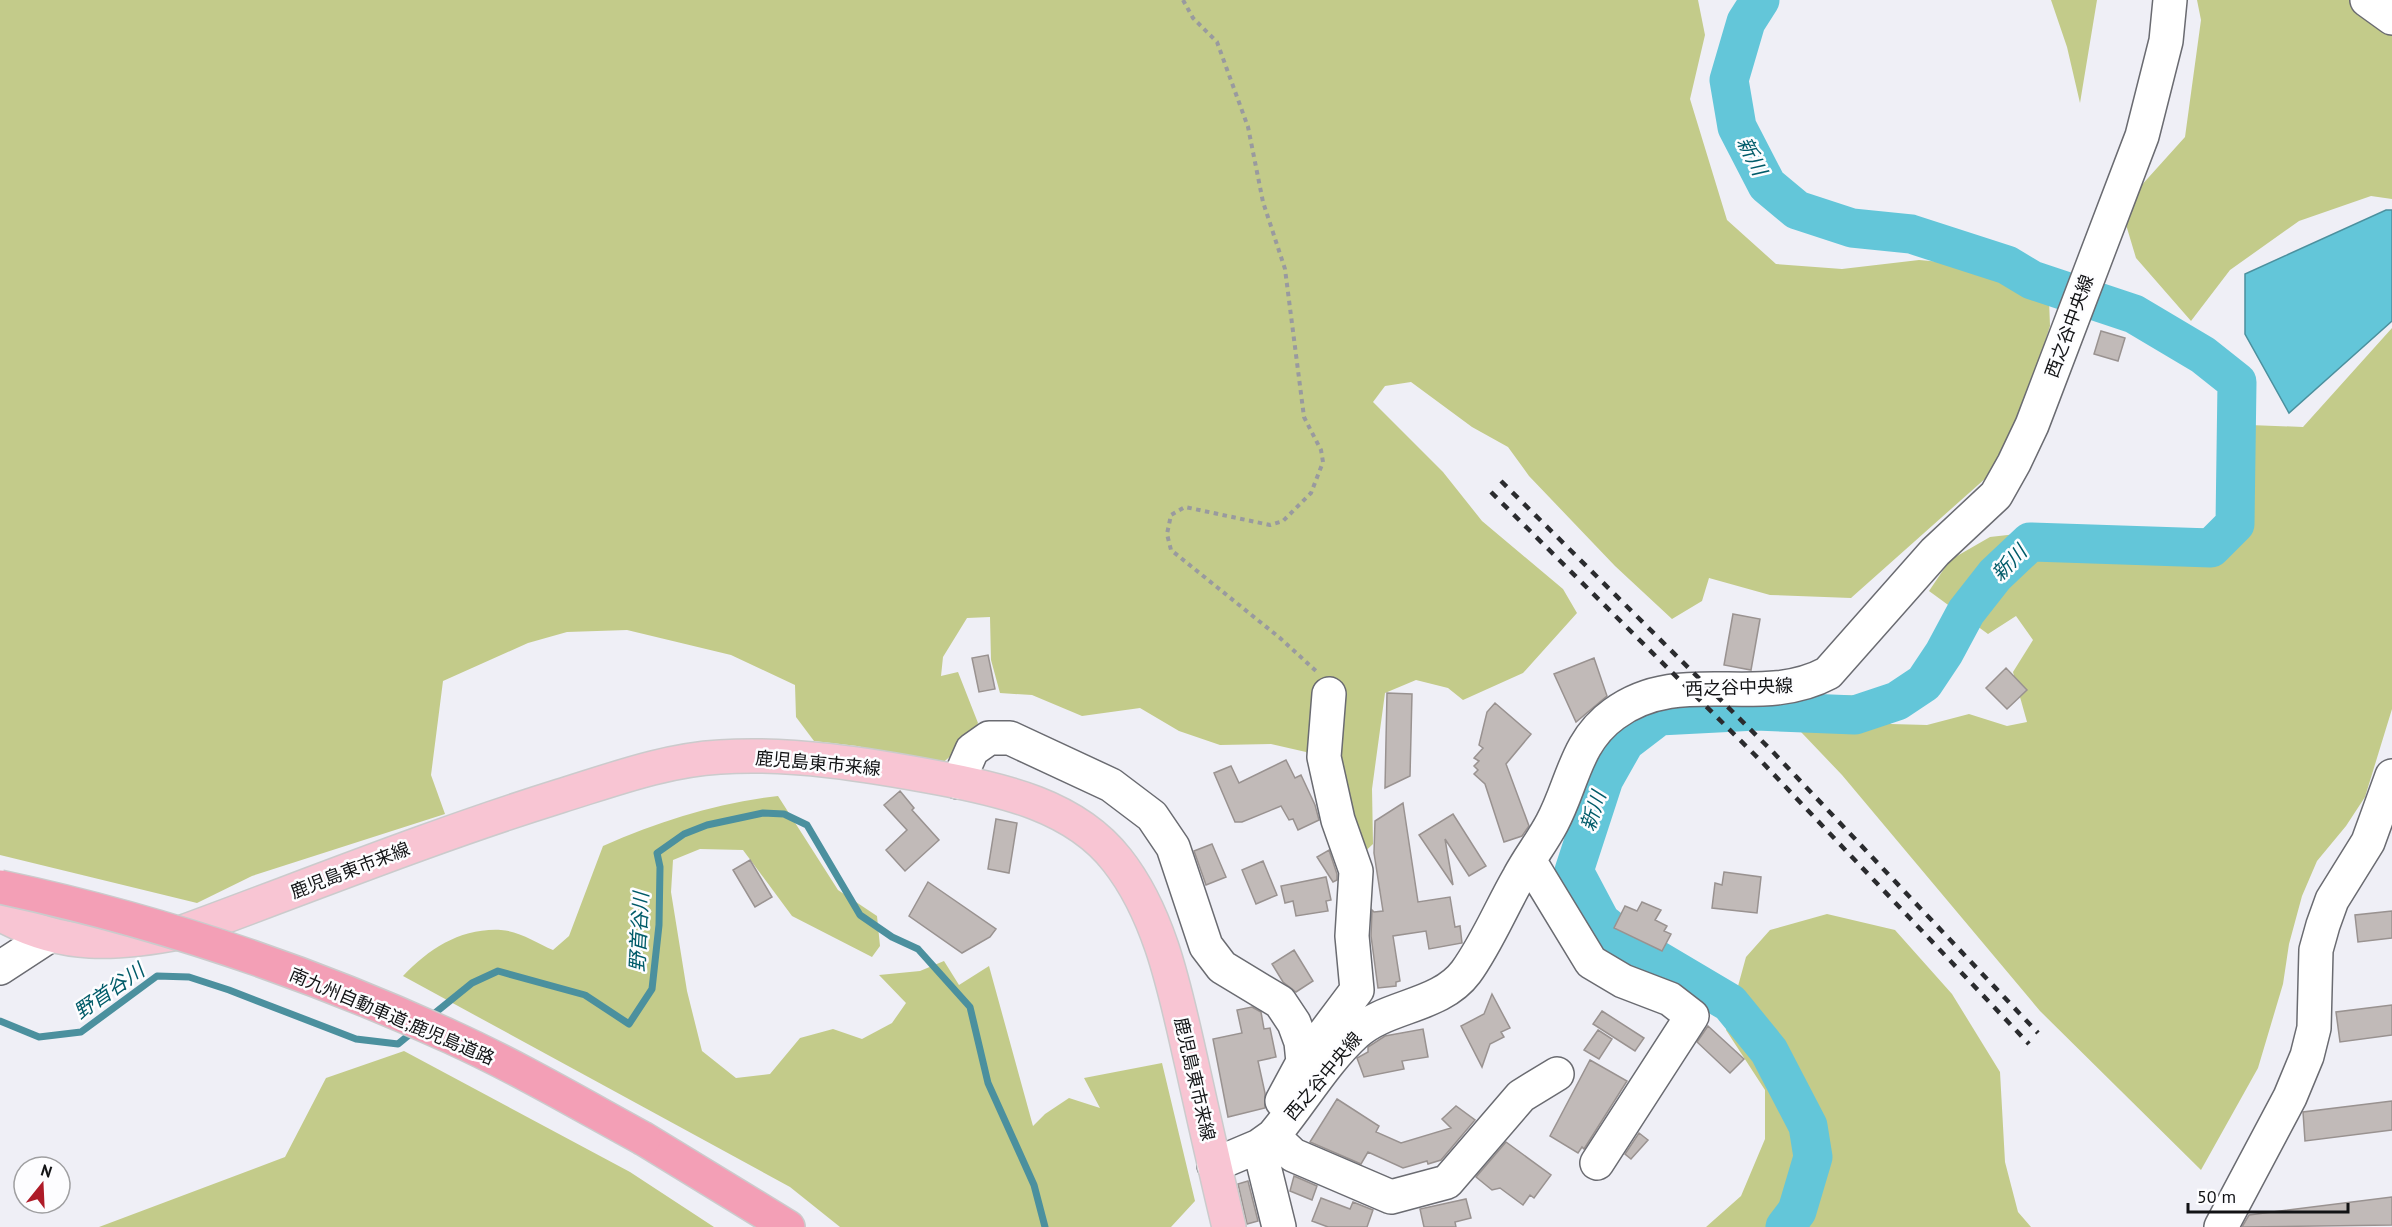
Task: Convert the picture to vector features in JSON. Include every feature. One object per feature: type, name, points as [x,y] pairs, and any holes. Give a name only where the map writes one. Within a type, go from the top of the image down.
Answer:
[{"type":"highway","name":"南九州自動車道;鹿児島道路","points":[[0,887],[78,904],[186,936],[321,984],[451,1037],[644,1139],[788,1227]]},
{"type":"main road","name":"鹿児島東市来線","points":[[0,914],[50,936],[93,944],[138,941],[183,932],[458,828],[673,763],[719,757],[771,756],[904,772],[958,782],[1028,801],[1087,829],[1116,858],[1139,893],[1175,991],[1228,1227]]},
{"type":"street","name":"西之谷中央線","points":[[1214,1165],[1272,1135],[1355,1034],[1375,1019],[1443,992],[1465,974],[1553,821],[1580,753],[1592,734],[1614,713],[1670,689],[1780,688],[1810,683],[1828,674],[1848,654],[1935,552],[1996,495],[2032,425],[2089,270],[2142,136],[2166,41],[2170,0]]},
{"type":"street","points":[[2367,0],[2392,18]]},
{"type":"street","points":[[1279,1227],[1272,1135],[1280,1105],[1303,1062],[1357,990],[1352,936],[1356,871],[1338,820],[1324,757],[1329,694]]},
{"type":"street","points":[[958,782],[972,750],[989,738],[1010,738],[1111,785],[1152,816],[1173,847],[1206,946],[1222,967],[1280,1002],[1294,1023],[1301,1042],[1303,1062]]},
{"type":"street","points":[[2221,1227],[2290,1097],[2307,1056],[2314,1028],[2316,950],[2323,925],[2332,900],[2368,842],[2392,776]]},
{"type":"street","points":[[1529,861],[1591,962],[1623,981],[1670,999],[1692,1016],[1597,1163]]},
{"type":"street","points":[[4,966],[50,936]]},
{"type":"street","points":[[1272,1135],[1293,1155],[1391,1197],[1447,1182],[1521,1095],[1557,1074]]},
{"type":"path","points":[[1182,0],[1193,18],[1217,42],[1248,127],[1263,202],[1285,269],[1304,417],[1321,450],[1323,462],[1311,494],[1283,521],[1270,525],[1185,507],[1171,515],[1167,534],[1171,550],[1288,646],[1320,676],[1329,694]]},
{"type":"green space","points":[[0,0],[1698,0],[1705,35],[1690,99],[1727,220],[1776,264],[1842,269],[1919,260],[1975,265],[2023,284],[2049,300],[2050,326],[2018,425],[1987,477],[1851,598],[1770,595],[1709,578],[1702,601],[1672,619],[1615,566],[1529,476],[1508,447],[1472,427],[1411,382],[1385,386],[1373,402],[1443,472],[1482,521],[1563,589],[1577,613],[1523,673],[1463,700],[1448,688],[1416,680],[1385,693],[1372,789],[1373,844],[1357,859],[1335,791],[1306,752],[1271,744],[1220,745],[1179,731],[1140,708],[1082,716],[1032,695],[1000,693],[991,660],[990,617],[967,618],[943,657],[941,676],[958,672],[978,723],[965,744],[940,765],[857,746],[814,741],[796,717],[795,685],[731,655],[627,630],[567,632],[528,643],[443,681],[431,775],[445,814],[252,876],[197,903],[0,855]]},
{"type":"green space","points":[[2051,0],[2097,0],[2080,103],[2067,47]]},
{"type":"green space","points":[[2197,0],[2351,0],[2392,33],[2392,199],[2371,196],[2299,221],[2230,270],[2191,321],[2136,258],[2121,208],[2185,137],[2201,20]]},
{"type":"green space","points":[[2392,328],[2392,709],[2365,797],[2346,826],[2317,861],[2302,896],[2289,944],[2283,984],[2258,1068],[2201,1170],[2040,1011],[1842,775],[1801,732],[1836,695],[1867,696],[1891,724],[1927,725],[1969,714],[2007,726],[2027,722],[2013,672],[2033,640],[2016,616],[1988,634],[1929,591],[1950,560],[1990,537],[2071,528],[2163,531],[2210,528],[2233,482],[2219,458],[2224,424],[2303,427]]},
{"type":"green space","points":[[778,796],[838,890],[877,916],[880,946],[872,957],[792,916],[743,850],[700,849],[673,860],[671,892],[687,991],[702,1051],[736,1078],[770,1074],[800,1038],[833,1029],[862,1039],[892,1023],[906,1003],[879,975],[920,971],[944,961],[959,985],[989,966],[1033,1126],[1045,1114],[1069,1098],[1100,1108],[1084,1078],[1162,1063],[1195,1201],[1171,1227],[840,1227],[790,1187],[403,976],[435,949],[473,932],[508,931],[553,950],[569,936],[603,846],[710,808]]},
{"type":"green space","points":[[1827,914],[1895,930],[1952,994],[2000,1072],[2005,1162],[2018,1212],[2031,1227],[1706,1227],[1741,1196],[1765,1139],[1765,1090],[1726,1030],[1746,957],[1770,930]]},
{"type":"green space","points":[[404,1051],[630,1172],[714,1227],[99,1227],[285,1157],[326,1078]]},
{"type":"water","points":[[2386,210],[2392,210],[2392,321],[2289,413],[2245,334],[2245,274]]},
{"type":"building","points":[[2101,331],[2125,338],[2118,361],[2094,354]]},
{"type":"building","points":[[1733,614],[1760,619],[1751,670],[1724,665]]},
{"type":"building","points":[[988,655],[995,689],[979,692],[972,658]]},
{"type":"building","points":[[1594,658],[1607,696],[1576,722],[1554,674]]},
{"type":"building","points":[[2006,668],[2027,690],[2007,709],[1986,688]]},
{"type":"building","points":[[1387,693],[1412,694],[1410,776],[1385,788]]},
{"type":"building","points":[[1495,703],[1531,734],[1506,764],[1529,826],[1522,836],[1504,842],[1485,784],[1474,774],[1478,770],[1474,766],[1479,761],[1474,758],[1483,748],[1479,745],[1487,712]]},
{"type":"building","points":[[1286,760],[1295,778],[1301,775],[1315,805],[1319,820],[1298,830],[1293,819],[1289,820],[1281,806],[1242,822],[1235,822],[1214,773],[1231,766],[1239,783]]},
{"type":"building","points":[[900,791],[914,808],[912,810],[939,840],[905,871],[886,850],[907,830],[884,805]]},
{"type":"building","points":[[1403,803],[1418,902],[1450,897],[1455,927],[1460,926],[1462,943],[1429,949],[1426,931],[1393,936],[1400,981],[1396,982],[1396,986],[1378,988],[1371,936],[1372,910],[1374,912],[1383,911],[1374,853],[1375,821]]},
{"type":"building","points":[[1453,814],[1486,866],[1469,876],[1445,839],[1453,885],[1419,835]]},
{"type":"building","points":[[996,819],[1017,823],[1009,873],[988,869]]},
{"type":"building","points":[[1212,844],[1226,877],[1206,885],[1194,851]]},
{"type":"building","points":[[1329,850],[1337,874],[1337,880],[1333,882],[1317,857]]},
{"type":"building","points":[[750,860],[772,897],[755,907],[733,870]]},
{"type":"building","points":[[1263,861],[1277,895],[1256,904],[1242,870]]},
{"type":"building","points":[[1724,872],[1761,877],[1757,913],[1712,908],[1715,883],[1722,885]]},
{"type":"building","points":[[1326,877],[1331,900],[1326,901],[1328,911],[1296,916],[1293,901],[1285,903],[1281,886]]},
{"type":"building","points":[[928,882],[996,929],[990,937],[962,953],[909,916]]},
{"type":"building","points":[[1642,902],[1661,910],[1655,920],[1667,926],[1664,931],[1671,934],[1662,951],[1614,928],[1625,906],[1637,911]]},
{"type":"building","points":[[2392,911],[2392,938],[2358,942],[2355,915]]},
{"type":"building","points":[[1294,950],[1313,981],[1296,992],[1283,982],[1272,964]]},
{"type":"building","points":[[1492,994],[1510,1028],[1501,1032],[1504,1037],[1490,1044],[1482,1067],[1461,1026],[1484,1014]]},
{"type":"building","points":[[2392,1005],[2392,1035],[2340,1042],[2336,1012]]},
{"type":"building","points":[[1252,1007],[1261,1012],[1264,1029],[1270,1028],[1276,1057],[1258,1061],[1265,1093],[1265,1108],[1228,1117],[1213,1039],[1242,1033],[1237,1010]]},
{"type":"building","points":[[1602,1011],[1644,1038],[1635,1051],[1593,1024]]},
{"type":"building","points":[[1708,1026],[1744,1059],[1730,1073],[1697,1042]]},
{"type":"building","points":[[1423,1029],[1428,1057],[1402,1061],[1404,1069],[1364,1077],[1357,1058],[1368,1052],[1368,1047],[1385,1036]]},
{"type":"building","points":[[1598,1030],[1612,1039],[1599,1059],[1584,1050]]},
{"type":"building","points":[[1590,1060],[1627,1081],[1584,1149],[1582,1147],[1578,1153],[1550,1136]]},
{"type":"building","points":[[1337,1099],[1379,1126],[1376,1132],[1401,1143],[1451,1128],[1442,1119],[1456,1106],[1475,1120],[1441,1160],[1428,1164],[1427,1161],[1403,1168],[1368,1152],[1361,1164],[1310,1142]]},
{"type":"building","points":[[2392,1101],[2392,1130],[2305,1141],[2303,1112]]},
{"type":"building","points":[[1639,1133],[1648,1140],[1631,1159],[1625,1154]]},
{"type":"building","points":[[1506,1142],[1551,1175],[1534,1198],[1530,1195],[1523,1205],[1500,1188],[1492,1190],[1476,1177]]},
{"type":"building","points":[[1294,1176],[1317,1186],[1312,1200],[1290,1191]]},
{"type":"building","points":[[1248,1181],[1258,1221],[1247,1224],[1238,1184]]},
{"type":"building","points":[[2392,1197],[2392,1225],[2242,1227],[2249,1215]]},
{"type":"building","points":[[1321,1198],[1350,1209],[1353,1202],[1373,1210],[1367,1227],[1328,1227],[1312,1221]]},
{"type":"building","points":[[1466,1199],[1471,1218],[1455,1222],[1456,1227],[1424,1227],[1420,1209]]},
{"type":"waterway","name":"新川","points":[[1760,0],[1746,22],[1729,80],[1737,127],[1767,185],[1797,210],[1852,228],[1911,234],[2007,265],[2032,280],[2134,314],[2203,355],[2237,382],[2235,524],[2211,548],[2030,542],[1995,575],[1966,612],[1944,653],[1924,683],[1897,701],[1855,715],[1756,711],[1659,716],[1625,742],[1604,779],[1574,871],[1601,922],[1622,939],[1730,1003],[1769,1051],[1808,1126],[1813,1157],[1797,1211],[1785,1227]]},
{"type":"waterway","name":"野首谷川","points":[[430,1017],[472,983],[498,971],[585,995],[629,1024],[652,989],[659,925],[660,867],[657,853],[684,834],[707,825],[763,813],[784,814],[807,825],[860,915],[892,937],[918,949],[970,1007],[988,1083],[1034,1185],[1045,1227]]},
{"type":"waterway","name":"野首谷川","points":[[0,1021],[39,1037],[81,1032],[157,976],[189,977],[356,1039],[398,1044],[415,1030]]},
{"type":"railway","points":[[1501,481],[1773,752],[2038,1033]]},
{"type":"railway","points":[[1491,492],[1763,763],[2029,1044]]}]
